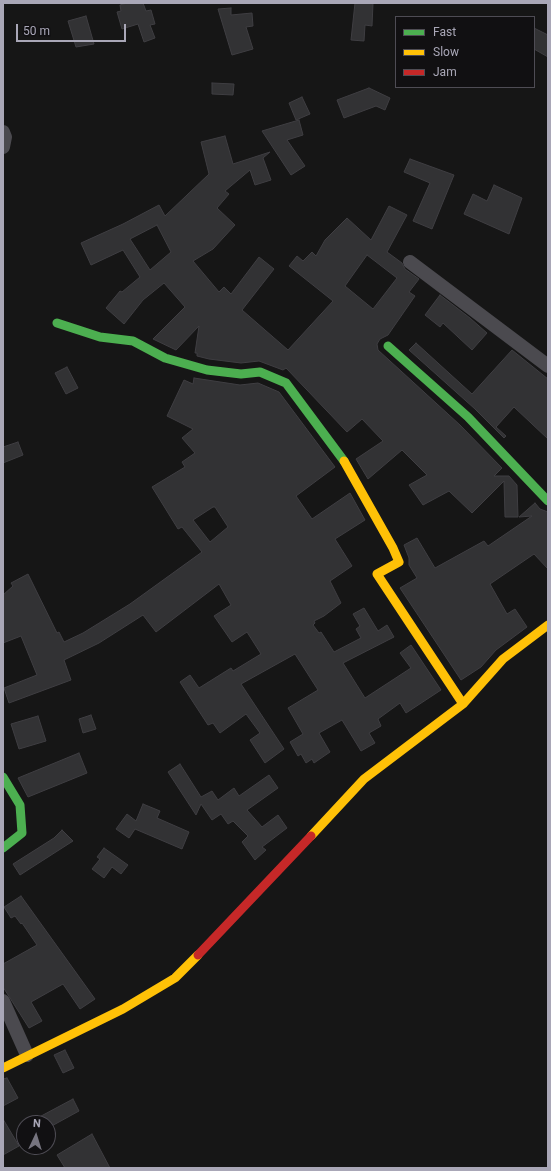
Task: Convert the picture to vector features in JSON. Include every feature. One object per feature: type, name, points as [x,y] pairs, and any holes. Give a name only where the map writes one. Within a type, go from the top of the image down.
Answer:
[{"type":"street","points":[[3,132],[5,137],[3,148]]},
{"type":"street","points":[[410,262],[548,366]]},
{"type":"street","points":[[57,323],[100,337],[133,341],[165,358],[207,370],[241,374],[260,372],[286,383],[347,465],[393,548],[399,562],[377,574],[463,704]]},
{"type":"street","points":[[388,346],[468,417],[548,501]]},
{"type":"street","points":[[3,1068],[122,1009],[175,978],[231,922],[364,779],[463,704],[503,659],[548,625]]},
{"type":"street","points":[[3,777],[20,805],[22,833],[3,848]]},
{"type":"street","points":[[3,1001],[28,1055]]},
{"type":"building","points":[[127,3],[143,3],[146,11],[151,10],[155,24],[150,25],[155,38],[144,42],[138,24],[122,29],[117,12],[121,11],[120,5]]},
{"type":"building","points":[[355,3],[373,3],[372,26],[365,25],[364,41],[351,40]]},
{"type":"building","points":[[231,8],[231,15],[252,13],[253,26],[246,27],[253,49],[232,55],[218,9]]},
{"type":"building","points":[[86,16],[94,44],[76,47],[68,21]]},
{"type":"building","points":[[535,28],[548,35],[548,57],[535,50]]},
{"type":"building","points":[[212,83],[234,84],[233,95],[212,94]]},
{"type":"building","points":[[369,88],[390,98],[385,110],[376,106],[344,118],[337,100]]},
{"type":"building","points":[[302,97],[310,114],[296,120],[289,103]]},
{"type":"building","points":[[299,120],[303,135],[287,140],[305,166],[291,175],[262,131]]},
{"type":"building","points":[[225,136],[233,164],[270,152],[263,158],[271,180],[255,185],[250,170],[225,191],[229,194],[217,208],[235,225],[213,249],[193,261],[219,292],[224,287],[231,294],[259,257],[274,269],[242,310],[288,350],[333,301],[289,266],[297,256],[303,261],[312,252],[316,256],[325,240],[347,218],[371,240],[389,206],[407,215],[387,252],[402,263],[405,269],[419,279],[409,292],[415,296],[388,335],[380,339],[377,344],[378,350],[460,425],[502,468],[494,476],[509,476],[517,485],[518,517],[505,517],[504,481],[472,513],[449,491],[423,505],[409,485],[427,475],[402,450],[368,479],[356,459],[383,441],[362,419],[347,432],[286,368],[283,370],[259,361],[241,363],[197,356],[197,353],[195,353],[199,326],[176,350],[153,339],[185,307],[164,283],[143,300],[124,324],[106,308],[120,291],[122,292],[140,277],[123,250],[91,265],[81,243],[123,224],[159,205],[165,216],[209,174],[201,142]],"holes":[[[157,225],[171,252],[150,270],[130,239]],[[367,255],[397,278],[373,309],[345,286]]]},
{"type":"building","points":[[410,159],[454,175],[432,229],[413,221],[430,183],[404,172]]},
{"type":"building","points":[[494,185],[522,198],[509,234],[464,214],[473,194],[487,201]]},
{"type":"building","points":[[440,295],[487,333],[472,350],[443,323],[440,327],[425,315]]},
{"type":"building","points":[[416,343],[472,394],[512,350],[548,379],[548,439],[514,407],[496,427],[506,436],[504,438],[475,409],[409,350]]},
{"type":"building","points":[[67,367],[78,388],[66,394],[55,373]]},
{"type":"building","points":[[194,378],[240,385],[258,383],[279,392],[335,467],[296,496],[312,519],[350,493],[365,520],[335,539],[352,566],[330,581],[341,603],[324,616],[314,621],[315,623],[313,625],[319,633],[321,632],[334,652],[361,638],[356,629],[360,626],[353,614],[364,608],[378,631],[387,625],[394,637],[343,663],[365,698],[411,668],[400,653],[411,645],[441,690],[406,713],[400,703],[378,719],[381,726],[369,733],[375,743],[361,751],[342,720],[319,733],[330,752],[314,763],[312,759],[306,763],[301,754],[298,756],[290,742],[303,734],[288,708],[318,690],[295,654],[241,684],[284,749],[265,763],[250,740],[260,733],[246,714],[220,733],[213,723],[208,725],[180,682],[190,675],[199,688],[231,668],[233,671],[261,654],[247,632],[232,642],[214,616],[231,605],[219,584],[156,632],[143,615],[99,643],[64,660],[71,680],[9,703],[4,688],[37,675],[21,636],[3,643],[3,595],[13,586],[11,583],[28,574],[57,633],[59,632],[64,642],[83,633],[130,604],[202,552],[182,527],[178,529],[152,487],[185,467],[182,462],[195,453],[182,438],[193,429],[167,416],[184,380],[193,384]],"holes":[[[215,507],[228,527],[210,542],[193,520]]]},
{"type":"building","points":[[18,442],[23,455],[3,463],[3,447]]},
{"type":"building","points":[[535,503],[540,509],[548,512],[548,569],[534,554],[490,584],[507,614],[515,609],[527,627],[496,650],[481,667],[461,680],[400,588],[417,578],[409,565],[409,558],[404,545],[417,538],[435,568],[484,541],[488,546],[532,516],[519,517]]},
{"type":"building","points":[[91,715],[96,729],[83,733],[79,719]]},
{"type":"building","points":[[38,716],[46,741],[19,749],[11,724]]},
{"type":"building","points":[[79,753],[87,773],[28,797],[18,778]]},
{"type":"building","points":[[180,764],[201,797],[212,791],[218,800],[234,788],[239,796],[269,775],[278,788],[247,810],[262,827],[278,815],[287,828],[262,847],[266,850],[255,860],[242,842],[248,836],[233,821],[228,824],[221,814],[212,820],[201,804],[196,815],[168,772]]},
{"type":"building","points":[[143,804],[160,811],[157,818],[189,832],[182,849],[135,829],[129,838],[116,829],[127,814],[136,821]]},
{"type":"building","points":[[62,830],[73,841],[20,875],[13,864],[54,838]]},
{"type":"building","points":[[104,848],[128,865],[121,874],[112,867],[104,878],[92,869],[100,859],[97,857]]},
{"type":"building","points":[[21,896],[95,999],[80,1009],[63,984],[31,1002],[42,1021],[29,1028],[3,987],[3,964],[37,945],[22,923],[21,924],[15,916],[11,918],[4,907]]},
{"type":"building","points":[[65,1050],[74,1068],[63,1073],[54,1055]]},
{"type":"building","points":[[7,1078],[18,1098],[3,1106],[3,1079]]},
{"type":"building","points":[[73,1099],[79,1111],[56,1124],[56,1115],[43,1115]]},
{"type":"building","points":[[3,1119],[16,1141],[16,1148],[3,1155]]},
{"type":"building","points":[[92,1134],[110,1168],[65,1168],[57,1155]]},
{"type":"traffic: fast","points":[[57,323],[100,337],[133,341],[165,358],[207,370],[241,374],[260,372],[286,383],[344,461]]},
{"type":"traffic: fast","points":[[388,346],[468,417],[548,501]]},
{"type":"traffic: fast","points":[[3,777],[20,805],[22,833],[3,848]]},
{"type":"traffic: slow","points":[[344,461],[393,548],[399,562],[377,574],[463,704]]},
{"type":"traffic: slow","points":[[311,836],[364,779],[463,704],[503,659],[548,625]]},
{"type":"traffic: slow","points":[[3,1068],[123,1009],[175,978],[198,955]]},
{"type":"traffic: jam","points":[[198,955],[311,836]]}]
